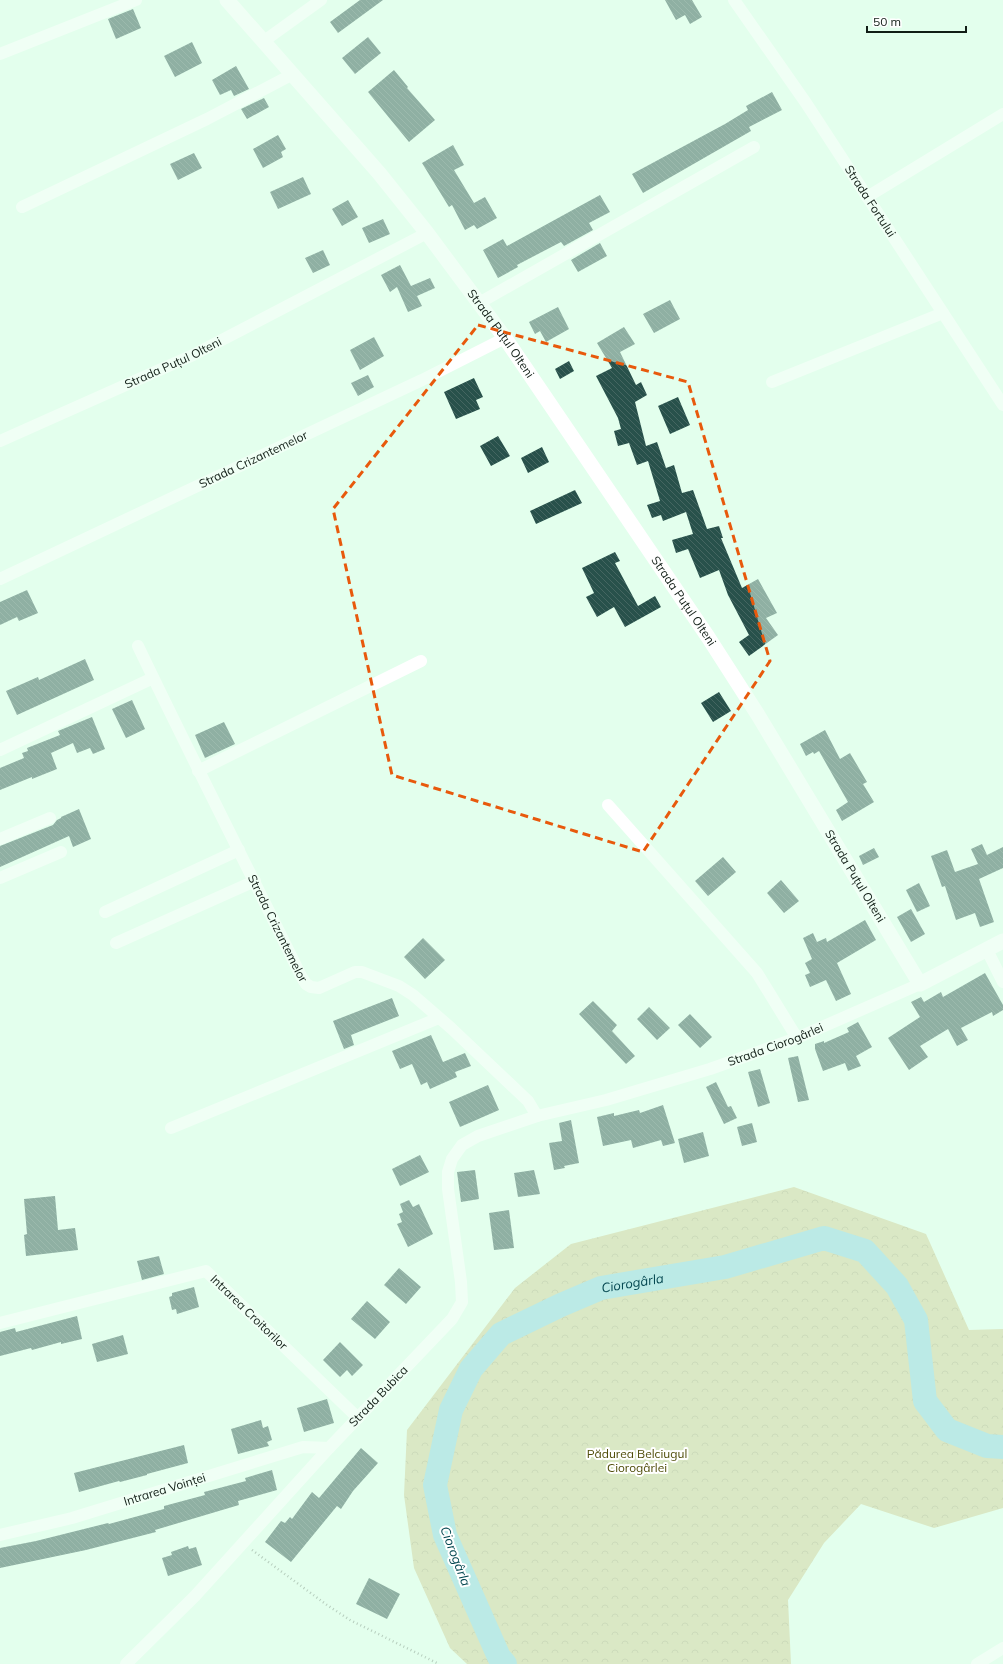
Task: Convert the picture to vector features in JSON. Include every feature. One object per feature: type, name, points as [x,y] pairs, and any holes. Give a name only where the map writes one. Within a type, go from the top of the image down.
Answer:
[{"type":"street","points":[[0,54],[136,0]]},
{"type":"street","name":"Strada Puțul Olteni","points":[[227,0],[379,173],[427,233],[505,338],[708,637],[758,715],[920,984]]},
{"type":"street","points":[[264,41],[321,0]]},
{"type":"street","name":"Strada Fortului","points":[[734,0],[806,103],[1003,405]]},
{"type":"street","points":[[22,207],[207,119],[293,74]]},
{"type":"street","points":[[868,197],[1003,114]]},
{"type":"street","points":[[479,303],[754,147]]},
{"type":"street","name":"Strada Puțul Olteni","points":[[0,442],[193,355],[427,233]]},
{"type":"street","points":[[772,382],[943,313]]},
{"type":"street","name":"Strada Crizantemelor","points":[[0,579],[422,380],[505,338]]},
{"type":"street","name":"Strada Crizantemelor","points":[[138,646],[198,771],[306,984],[311,987],[319,988],[355,972],[362,972],[399,986],[413,995],[439,1018],[528,1101],[536,1116]]},
{"type":"street","points":[[198,771],[421,662]]},
{"type":"street","points":[[0,750],[153,678]]},
{"type":"street","points":[[608,805],[758,973],[797,1038]]},
{"type":"street","points":[[0,839],[50,818]]},
{"type":"street","points":[[105,912],[239,850]]},
{"type":"street","points":[[0,878],[61,852]]},
{"type":"street","points":[[116,942],[254,881]]},
{"type":"street","name":"Strada Ciorogârlei","points":[[536,1116],[614,1098],[710,1069],[797,1038],[920,984],[1003,942]]},
{"type":"street","points":[[987,950],[1003,982]]},
{"type":"street","points":[[171,1128],[439,1018]]},
{"type":"street","name":"Strada Bubica","points":[[126,1664],[195,1596],[328,1448],[452,1319],[462,1302],[461,1282],[448,1189],[448,1172],[452,1159],[462,1145],[478,1136],[536,1116]]},
{"type":"street","name":"Intrarea Croitorilor","points":[[0,1323],[206,1271],[358,1418]]},
{"type":"street","name":"Intrarea Voinței","points":[[0,1535],[72,1518],[303,1447],[328,1448]]},
{"type":"street","points":[[977,1664],[1003,1648]]},
{"type":"path","points":[[242,1543],[350,1620],[439,1664]]},
{"type":"highlighted area","points":[[478,325],[688,382],[770,661],[643,852],[392,775],[333,509]]},
{"type":"green space","name":"Pădurea Belciugul Ciorogârlei","points":[[794,1187],[926,1234],[969,1330],[1003,1329],[1003,1508],[934,1528],[861,1504],[824,1543],[788,1600],[791,1664],[467,1664],[450,1648],[414,1568],[404,1495],[407,1430],[515,1288],[571,1244]]},
{"type":"building","points":[[360,0],[383,0],[338,33],[330,22]]},
{"type":"building","points":[[665,0],[692,0],[702,17],[690,24],[685,15],[676,20]]},
{"type":"building","points":[[133,9],[141,28],[116,39],[108,19]]},
{"type":"building","points":[[368,37],[381,53],[355,74],[342,58]]},
{"type":"building","points":[[192,42],[202,63],[175,77],[164,56]]},
{"type":"building","points":[[236,66],[249,89],[234,96],[231,90],[220,95],[212,80]]},
{"type":"building","points":[[394,70],[408,87],[407,88],[435,120],[409,142],[368,92]]},
{"type":"building","points":[[772,92],[782,110],[749,127],[751,131],[643,193],[632,174],[725,124],[748,110],[746,106]]},
{"type":"building","points":[[264,98],[269,107],[247,119],[241,109]]},
{"type":"building","points":[[278,135],[286,149],[281,152],[283,157],[263,168],[253,149]]},
{"type":"building","points":[[453,145],[464,165],[454,170],[474,203],[485,197],[497,218],[477,229],[474,225],[465,230],[452,205],[449,207],[422,163]]},
{"type":"building","points":[[194,153],[202,168],[178,180],[170,164]]},
{"type":"building","points":[[303,177],[311,194],[278,209],[270,192]]},
{"type":"building","points":[[600,195],[610,212],[589,223],[593,230],[564,246],[561,242],[517,265],[518,267],[498,278],[483,250],[503,239],[507,246]]},
{"type":"building","points":[[348,200],[358,217],[342,226],[332,209]]},
{"type":"building","points":[[383,219],[390,234],[369,243],[362,228]]},
{"type":"building","points":[[600,243],[607,256],[578,272],[571,260]]},
{"type":"building","points":[[323,250],[330,265],[313,273],[305,258]]},
{"type":"building","points":[[400,265],[411,286],[430,278],[435,288],[417,296],[422,306],[408,312],[397,287],[390,292],[381,275]]},
{"type":"building","points":[[670,300],[680,319],[654,333],[643,314]]},
{"type":"building","points":[[558,307],[569,329],[546,342],[540,331],[535,334],[529,322]]},
{"type":"building","points":[[624,327],[635,344],[620,352],[636,385],[641,382],[647,395],[635,402],[646,446],[657,442],[666,468],[674,465],[682,493],[693,490],[707,529],[719,526],[723,538],[721,538],[742,588],[758,579],[777,613],[766,618],[778,635],[749,656],[739,642],[749,635],[728,595],[719,570],[700,578],[688,549],[676,553],[672,540],[693,534],[686,512],[663,521],[661,515],[652,518],[647,505],[660,501],[648,461],[637,465],[629,443],[618,446],[614,431],[621,429],[618,418],[596,376],[612,368],[597,343]]},
{"type":"building","points":[[374,337],[384,356],[360,370],[350,350]]},
{"type":"building","points":[[569,361],[574,371],[560,379],[555,369]]},
{"type":"building","points":[[368,375],[374,387],[358,396],[351,383]]},
{"type":"building","points":[[474,378],[483,397],[476,400],[480,409],[456,419],[444,392]]},
{"type":"building","points":[[678,397],[690,425],[670,434],[658,406]]},
{"type":"building","points":[[498,436],[510,456],[491,466],[480,446]]},
{"type":"building","points":[[542,447],[549,462],[528,473],[521,458]]},
{"type":"building","points":[[575,490],[582,503],[536,524],[530,511]]},
{"type":"building","points":[[615,552],[620,561],[615,563],[638,606],[655,596],[661,607],[625,627],[614,607],[597,617],[586,597],[594,593],[582,568]]},
{"type":"building","points":[[27,590],[38,613],[19,621],[17,617],[0,625],[0,602]]},
{"type":"building","points":[[85,659],[94,680],[17,715],[6,691],[38,677],[39,680]]},
{"type":"building","points":[[719,692],[731,711],[713,722],[701,703]]},
{"type":"building","points":[[132,700],[145,729],[126,738],[112,709]]},
{"type":"building","points":[[92,717],[105,749],[93,754],[90,748],[77,753],[73,743],[51,753],[57,769],[0,790],[0,768],[24,758],[22,753],[28,751],[27,748],[60,735],[58,731]]},
{"type":"building","points":[[224,722],[235,744],[205,758],[195,735]]},
{"type":"building","points":[[825,730],[840,759],[850,753],[867,782],[863,784],[874,802],[842,821],[836,810],[848,802],[819,751],[814,754],[813,752],[806,756],[800,744]]},
{"type":"building","points":[[79,809],[91,839],[73,847],[69,836],[0,867],[0,846],[53,825],[61,817]]},
{"type":"building","points":[[982,844],[987,855],[1003,847],[1003,868],[979,879],[994,922],[980,927],[975,913],[956,920],[945,886],[942,887],[931,856],[947,850],[955,872],[978,864],[971,849]]},
{"type":"building","points":[[874,848],[879,857],[863,865],[859,856]]},
{"type":"building","points":[[723,857],[736,872],[708,896],[695,881]]},
{"type":"building","points":[[781,880],[799,901],[784,913],[767,893]]},
{"type":"building","points":[[919,883],[930,906],[917,912],[906,890]]},
{"type":"building","points":[[911,909],[925,934],[911,942],[897,917]]},
{"type":"building","points":[[865,920],[876,940],[837,963],[851,994],[836,1001],[826,980],[810,987],[805,975],[810,973],[805,963],[812,959],[803,938],[813,933],[817,942],[826,938],[827,942]]},
{"type":"building","points":[[423,938],[445,960],[425,979],[404,957]]},
{"type":"building","points":[[985,973],[1003,1005],[1003,1010],[993,1016],[992,1012],[961,1028],[968,1040],[957,1046],[948,1029],[920,1046],[928,1057],[909,1070],[888,1038],[920,1017],[911,1002],[921,997],[924,1002],[941,992],[943,997]]},
{"type":"building","points":[[392,998],[399,1016],[351,1035],[354,1045],[344,1049],[333,1021]]},
{"type":"building","points":[[593,1001],[617,1025],[612,1031],[635,1056],[626,1064],[579,1014]]},
{"type":"building","points":[[649,1007],[670,1028],[657,1040],[637,1019]]},
{"type":"building","points":[[690,1014],[712,1037],[700,1048],[678,1025]]},
{"type":"building","points":[[858,1022],[872,1047],[856,1056],[861,1066],[848,1071],[845,1063],[823,1071],[815,1049],[815,1044],[824,1041],[824,1043],[849,1032],[847,1028]]},
{"type":"building","points":[[431,1035],[443,1062],[465,1053],[471,1066],[455,1072],[457,1077],[430,1089],[427,1082],[421,1085],[412,1064],[400,1069],[392,1051]]},
{"type":"building","points":[[798,1056],[809,1100],[798,1102],[788,1058]]},
{"type":"building","points":[[760,1069],[770,1103],[758,1107],[748,1072]]},
{"type":"building","points":[[716,1082],[728,1107],[731,1106],[737,1118],[724,1124],[706,1087]]},
{"type":"building","points":[[488,1085],[499,1110],[460,1127],[449,1102]]},
{"type":"building","points":[[663,1105],[675,1143],[663,1146],[661,1140],[633,1148],[631,1140],[603,1146],[597,1117],[614,1113],[614,1116],[639,1110],[640,1113]]},
{"type":"building","points":[[571,1120],[579,1163],[554,1170],[549,1143],[562,1141],[559,1123]]},
{"type":"building","points":[[752,1123],[757,1142],[742,1146],[737,1127]]},
{"type":"building","points":[[703,1132],[709,1156],[684,1163],[678,1139]]},
{"type":"building","points":[[420,1155],[429,1172],[400,1186],[392,1169]]},
{"type":"building","points":[[475,1170],[479,1199],[461,1202],[457,1172]]},
{"type":"building","points":[[534,1170],[540,1194],[518,1197],[514,1173]]},
{"type":"building","points":[[55,1196],[58,1230],[75,1228],[78,1250],[26,1256],[24,1235],[27,1234],[24,1199]]},
{"type":"building","points":[[409,1200],[413,1207],[419,1204],[433,1234],[408,1247],[397,1224],[402,1222],[399,1214],[403,1212],[400,1204]]},
{"type":"building","points":[[509,1210],[514,1248],[494,1250],[489,1213]]},
{"type":"building","points":[[159,1256],[164,1274],[142,1280],[137,1261]]},
{"type":"building","points":[[399,1268],[421,1287],[406,1304],[384,1285]]},
{"type":"building","points":[[194,1287],[199,1307],[177,1314],[176,1309],[172,1310],[169,1297],[172,1296],[172,1293]]},
{"type":"building","points":[[367,1301],[390,1322],[375,1339],[351,1319]]},
{"type":"building","points":[[77,1316],[82,1339],[61,1344],[61,1342],[32,1350],[31,1348],[0,1356],[0,1332],[15,1328],[16,1332]]},
{"type":"building","points":[[123,1335],[128,1354],[97,1362],[92,1344]]},
{"type":"building","points":[[340,1342],[363,1365],[352,1376],[347,1370],[340,1377],[323,1360]]},
{"type":"building","points":[[327,1399],[334,1423],[304,1432],[297,1408]]},
{"type":"building","points":[[261,1420],[263,1428],[268,1426],[272,1440],[267,1442],[269,1446],[238,1454],[231,1429]]},
{"type":"building","points":[[184,1445],[188,1463],[79,1492],[74,1473]]},
{"type":"building","points":[[361,1448],[378,1463],[353,1491],[341,1509],[337,1506],[291,1562],[265,1542],[281,1521],[285,1523],[290,1517],[292,1519],[312,1492],[319,1498]]},
{"type":"building","points":[[272,1470],[277,1490],[238,1501],[239,1505],[155,1530],[156,1532],[86,1550],[0,1568],[0,1548],[109,1524],[164,1509],[164,1506],[205,1495],[204,1492],[246,1481],[245,1478]]},
{"type":"building","points":[[188,1546],[189,1549],[196,1547],[202,1565],[168,1576],[162,1558],[172,1555],[171,1552]]},
{"type":"building","points":[[369,1578],[400,1594],[387,1619],[356,1604]]},
{"type":"waterway","name":"Ciorogârla","points":[[505,1664],[499,1657],[445,1535],[435,1485],[451,1410],[471,1369],[501,1334],[561,1305],[601,1288],[725,1267],[824,1238],[865,1251],[897,1286],[916,1320],[925,1401],[947,1430],[987,1446],[1003,1447]]}]
